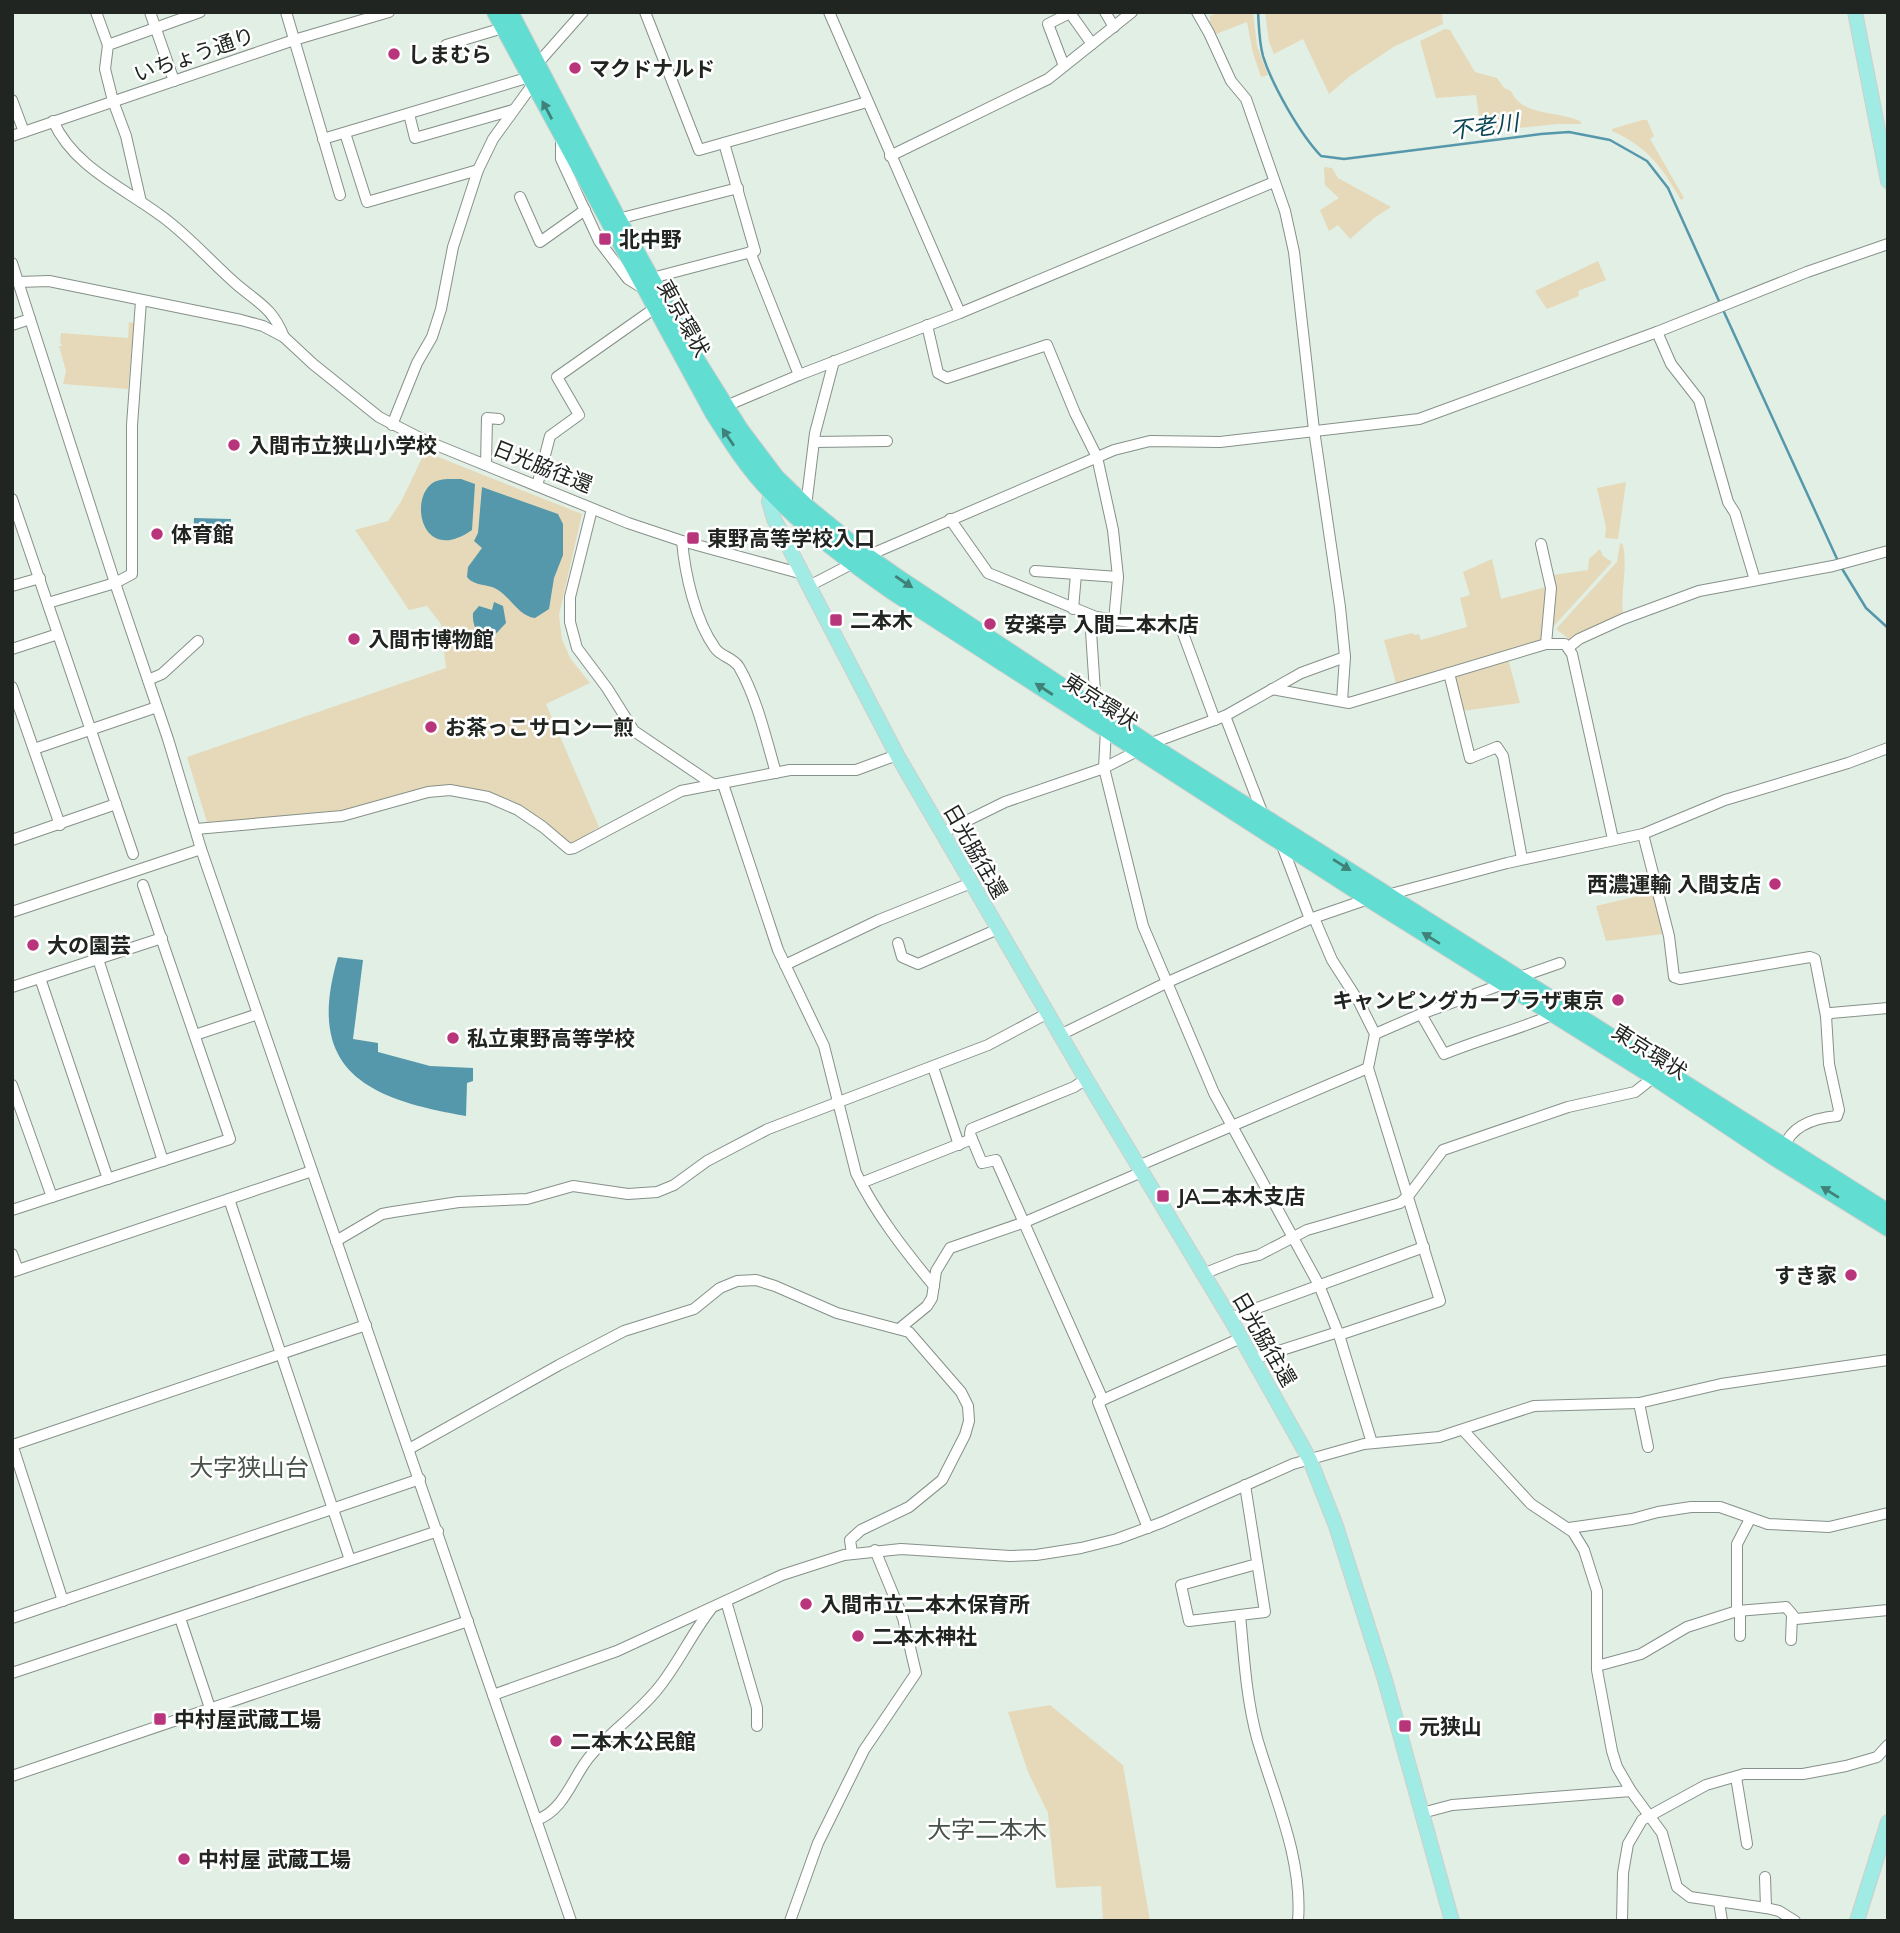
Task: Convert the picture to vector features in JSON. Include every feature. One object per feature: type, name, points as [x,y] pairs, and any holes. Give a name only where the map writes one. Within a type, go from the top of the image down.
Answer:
[{"type":"highway","name":"東京環状","points":[[495,12],[618,219],[648,284],[654,309],[713,413],[730,439],[852,564],[1106,729],[1144,747],[1264,817],[1389,895],[1510,981],[1552,1015],[1654,1077],[1888,1228]]},
{"type":"highway","name":"東京環状","points":[[510,12],[561,137],[648,284],[773,484],[806,506],[867,556],[1096,707],[1144,747],[1280,842],[1369,899],[1510,981],[1888,1212]]},
{"type":"main road","points":[[1856,12],[1888,181]]},
{"type":"main road","points":[[773,484],[769,502],[774,520],[806,580]]},
{"type":"main road","name":"日光脇往還","points":[[806,580],[897,755],[1086,1079],[1230,1318],[1310,1460],[1344,1549],[1385,1681],[1452,1921]]},
{"type":"main road","points":[[1857,1921],[1888,1822]]},
{"type":"street","points":[[96,12],[108,45],[105,69],[113,101],[127,136],[141,202]]},
{"type":"street","points":[[150,12],[174,81]]},
{"type":"street","points":[[108,45],[200,12]]},
{"type":"street","points":[[286,12],[340,195]]},
{"type":"street","name":"いちょう通り","points":[[12,136],[294,40],[389,12]]},
{"type":"street","points":[[392,425],[416,362],[432,337],[441,309],[453,247],[478,170],[493,139],[534,75],[583,12]]},
{"type":"street","points":[[645,12],[699,150],[867,102]]},
{"type":"street","points":[[828,12],[960,313]]},
{"type":"street","points":[[1105,12],[1114,27]]},
{"type":"street","points":[[890,156],[1048,79],[1132,12]]},
{"type":"street","points":[[1197,12],[1231,81],[1245,99],[1263,143],[1294,252],[1314,430],[1340,607],[1345,657],[1342,701]]},
{"type":"street","points":[[1064,66],[1048,24],[1070,13],[1092,44]]},
{"type":"street","points":[[446,45],[503,28]]},
{"type":"street","points":[[323,139],[534,75]]},
{"type":"street","points":[[12,100],[24,132]]},
{"type":"street","points":[[408,114],[415,138],[513,110]]},
{"type":"street","points":[[53,121],[62,139],[82,161],[162,216],[272,313],[284,337]]},
{"type":"street","points":[[345,133],[367,202],[478,170]]},
{"type":"street","points":[[561,137],[561,159],[599,241],[628,279],[648,284],[755,251],[724,143]]},
{"type":"street","points":[[726,406],[960,313],[1274,182]]},
{"type":"street","points":[[618,219],[737,188]]},
{"type":"street","points":[[520,197],[540,242],[585,210]]},
{"type":"street","points":[[806,580],[852,564],[950,519],[1114,450],[1150,441],[1220,442],[1419,419],[1888,244]]},
{"type":"street","points":[[750,252],[799,375]]},
{"type":"street","points":[[12,263],[201,849],[438,1531],[570,1921]]},
{"type":"street","name":"日光脇往還","points":[[19,282],[49,281],[241,320],[272,330],[284,337],[343,389],[392,425],[593,509],[682,541],[806,580]]},
{"type":"street","points":[[48,603],[115,583],[132,574],[132,425],[141,300]]},
{"type":"street","points":[[537,486],[550,436],[579,415],[557,377],[654,309]]},
{"type":"street","points":[[12,325],[30,319]]},
{"type":"street","points":[[927,326],[938,373],[947,378],[1047,345],[1074,413],[1097,457],[1114,530],[1118,577],[1114,621]]},
{"type":"street","points":[[1657,332],[1671,364],[1699,400],[1728,502],[1735,513],[1755,580]]},
{"type":"street","points":[[806,506],[814,442],[834,361]]},
{"type":"street","points":[[486,465],[487,418],[499,419]]},
{"type":"street","points":[[814,442],[887,441]]},
{"type":"street","points":[[12,499],[133,854]]},
{"type":"street","points":[[593,509],[570,597],[570,622],[577,648],[634,731],[718,785],[785,965],[824,1046],[850,1156],[861,1183],[903,1247],[934,1286]]},
{"type":"street","points":[[950,519],[988,573],[1090,616],[1114,621],[1169,623],[1181,628],[1264,817]]},
{"type":"street","points":[[682,541],[686,577],[694,603],[717,651],[733,660],[739,668],[762,724],[776,773]]},
{"type":"street","points":[[1541,544],[1551,588],[1546,644]]},
{"type":"street","points":[[1569,647],[1579,639],[1623,619],[1699,591],[1838,564],[1888,551]]},
{"type":"street","points":[[1035,570],[1118,577]]},
{"type":"street","points":[[1073,609],[1076,574]]},
{"type":"street","points":[[12,586],[40,578]]},
{"type":"street","points":[[1090,616],[1096,707]]},
{"type":"street","points":[[12,649],[58,634]]},
{"type":"street","points":[[148,680],[162,674],[198,641]]},
{"type":"street","points":[[1272,689],[1349,702],[1546,644],[1556,643],[1569,647]]},
{"type":"street","points":[[1569,647],[1613,839]]},
{"type":"street","points":[[942,833],[1005,802],[1104,768],[1144,747],[1220,718],[1301,673],[1345,657]]},
{"type":"street","points":[[1450,673],[1470,758],[1497,747],[1503,756],[1522,859]]},
{"type":"street","points":[[12,687],[60,825]]},
{"type":"street","points":[[34,749],[157,707]]},
{"type":"street","points":[[1106,729],[1104,768],[1143,926],[1231,1128],[1319,1285],[1339,1333],[1372,1443]]},
{"type":"street","points":[[1060,1035],[1168,982],[1312,919],[1369,899],[1522,859],[1643,834],[1725,800],[1848,763],[1888,748]]},
{"type":"street","points":[[196,829],[342,817],[428,792],[450,790],[488,797],[517,810],[569,849],[681,791],[803,769],[856,770],[897,755]]},
{"type":"street","points":[[12,840],[116,804]]},
{"type":"street","points":[[1643,834],[1669,936],[1674,977],[1680,979],[1810,957],[1815,959],[1826,1016],[1829,1065],[1839,1110],[1837,1115],[1795,1129],[1787,1138],[1784,1147]]},
{"type":"street","points":[[1254,1359],[1440,1301],[1368,1068],[1375,1034],[1359,1002],[1332,960],[1280,842]]},
{"type":"street","points":[[12,912],[201,849]]},
{"type":"street","points":[[785,965],[879,920],[971,883]]},
{"type":"street","points":[[12,1210],[230,1139],[143,885]]},
{"type":"street","points":[[898,943],[902,957],[918,964],[998,929]]},
{"type":"street","points":[[12,987],[162,938]]},
{"type":"street","points":[[98,959],[163,1161]]},
{"type":"street","points":[[1375,1034],[1421,1014],[1560,963]]},
{"type":"street","points":[[40,978],[108,1178]]},
{"type":"street","points":[[1826,1016],[1866,1008],[1888,1008]]},
{"type":"street","points":[[336,1241],[382,1214],[393,1212],[459,1202],[527,1199],[573,1186],[628,1194],[657,1192],[674,1185],[707,1161],[768,1129],[988,1045],[1048,1013]]},
{"type":"street","points":[[195,1035],[258,1014]]},
{"type":"street","points":[[1421,1014],[1444,1054],[1552,1015]]},
{"type":"street","points":[[933,1067],[959,1144]]},
{"type":"street","points":[[900,1329],[927,1306],[932,1298],[936,1271],[950,1248],[1025,1222],[1368,1068]]},
{"type":"street","points":[[1203,1274],[1238,1259],[1259,1255],[1307,1230],[1400,1203],[1443,1150],[1567,1107],[1635,1092],[1654,1077]]},
{"type":"street","points":[[1086,1079],[1074,1087],[971,1129],[970,1134],[982,1163],[996,1160],[1103,1400]]},
{"type":"street","points":[[12,1085],[52,1197]]},
{"type":"street","points":[[861,1183],[972,1139]]},
{"type":"street","points":[[12,1254],[15,1271],[312,1171]]},
{"type":"street","points":[[229,1199],[350,1560]]},
{"type":"street","points":[[1230,1318],[1424,1247]]},
{"type":"street","points":[[409,1449],[624,1331],[694,1308],[720,1288],[755,1280],[837,1313],[909,1332],[961,1392],[968,1406],[970,1421],[942,1479],[909,1507],[861,1530],[850,1540],[852,1553]]},
{"type":"street","points":[[63,1601],[13,1444],[366,1325]]},
{"type":"street","points":[[1148,1528],[1098,1402],[1241,1338]]},
{"type":"street","points":[[493,1695],[595,1660],[807,1565],[852,1553],[922,1549],[983,1555],[1036,1555],[1100,1543],[1148,1528],[1279,1470],[1372,1443],[1439,1437],[1534,1406],[1639,1403],[1721,1384],[1888,1360]]},
{"type":"street","points":[[1639,1403],[1648,1447]]},
{"type":"street","points":[[1462,1430],[1531,1504],[1569,1528],[1584,1550],[1597,1591],[1597,1666],[1612,1751],[1617,1767],[1631,1791],[1662,1833],[1677,1887],[1690,1897],[1766,1908],[1779,1911],[1795,1921]]},
{"type":"street","points":[[12,1618],[420,1479]]},
{"type":"street","points":[[1245,1485],[1265,1612],[1189,1621],[1181,1585],[1257,1564]]},
{"type":"street","points":[[1569,1528],[1691,1507],[1720,1507],[1768,1524],[1829,1527],[1888,1513]]},
{"type":"street","points":[[1740,1636],[1737,1544],[1750,1519]]},
{"type":"street","points":[[12,1673],[438,1531]]},
{"type":"street","points":[[790,1921],[818,1843],[864,1750],[916,1674],[903,1618],[875,1550]]},
{"type":"street","points":[[726,1601],[757,1708],[757,1726]]},
{"type":"street","points":[[536,1820],[543,1818],[559,1803],[591,1755],[664,1682],[698,1625],[713,1607]]},
{"type":"street","points":[[1597,1666],[1640,1654],[1687,1627],[1739,1611],[1786,1607],[1796,1619],[1888,1611]]},
{"type":"street","points":[[1240,1615],[1247,1694],[1257,1737],[1290,1843],[1299,1902],[1298,1921]]},
{"type":"street","points":[[1791,1640],[1792,1616]]},
{"type":"street","points":[[180,1618],[211,1708]]},
{"type":"street","points":[[12,1776],[468,1620]]},
{"type":"street","points":[[1622,1921],[1623,1873],[1628,1844],[1643,1820],[1706,1785],[1744,1774],[1802,1774],[1846,1766],[1877,1757],[1888,1745]]},
{"type":"street","points":[[1736,1777],[1746,1844]]},
{"type":"street","points":[[1422,1813],[1452,1805],[1631,1791]]},
{"type":"street","points":[[1765,1877],[1766,1908]]},
{"type":"street","points":[[1719,1902],[1722,1921]]},
{"type":"shaded area","points":[[1219,12],[1253,12],[1257,46],[1268,75],[1261,77],[1247,22],[1216,34],[1210,24],[1210,16]]},
{"type":"shaded area","points":[[1265,12],[1442,12],[1443,24],[1395,46],[1350,76],[1329,94],[1303,39],[1274,54],[1269,42]]},
{"type":"shaded area","points":[[1445,29],[1450,30],[1475,72],[1497,78],[1524,106],[1572,118],[1581,124],[1481,132],[1476,95],[1436,98],[1420,41]]},
{"type":"shaded area","points":[[1647,120],[1654,136],[1650,139],[1684,198],[1681,200],[1645,151],[1612,131]]},
{"type":"shaded area","points":[[1324,167],[1332,168],[1338,178],[1391,207],[1350,239],[1338,225],[1329,231],[1320,210],[1339,198],[1325,185]]},
{"type":"shaded area","points":[[1598,261],[1606,280],[1578,291],[1579,296],[1547,309],[1535,291]]},
{"type":"shaded area","points":[[129,322],[134,323],[128,389],[63,384],[66,371],[59,346],[63,346],[60,343],[61,333],[128,338]]},
{"type":"shaded area","points":[[428,453],[582,514],[559,615],[562,639],[570,658],[590,683],[546,704],[599,827],[569,846],[545,825],[449,787],[342,815],[207,822],[187,757],[446,668],[441,624],[427,606],[409,610],[355,530],[388,521],[401,502],[422,458]]},
{"type":"shaded area","points":[[1626,482],[1618,539],[1605,538],[1606,527],[1597,488]]},
{"type":"shaded area","points":[[1620,543],[1623,545],[1625,562],[1623,615],[1570,640],[1556,629],[1617,562]]},
{"type":"shaded area","points":[[1600,549],[1603,556],[1612,562],[1553,627],[1553,575],[1588,570],[1589,559]]},
{"type":"shaded area","points":[[1492,559],[1501,599],[1546,587],[1542,638],[1537,642],[1396,683],[1384,640],[1413,633],[1419,634],[1421,640],[1467,627],[1460,598],[1470,595],[1463,572]]},
{"type":"shaded area","points":[[1508,659],[1520,703],[1462,711],[1454,678],[1456,674]]},
{"type":"shaded area","points":[[1655,892],[1664,934],[1606,941],[1596,906]]},
{"type":"shaded area","points":[[1050,1705],[1123,1765],[1150,1921],[1103,1921],[1101,1886],[1056,1888],[1048,1813],[1028,1772],[1008,1712]]},
{"type":"water","points":[[461,479],[475,484],[472,530],[455,539],[441,540],[431,535],[424,525],[422,501],[426,490],[434,482]]},
{"type":"water","points":[[482,487],[558,514],[563,524],[563,555],[554,578],[549,609],[535,618],[520,611],[498,590],[467,577],[468,567],[482,548],[474,541],[478,533]]},
{"type":"water","points":[[194,518],[231,519],[230,539],[193,538]]},
{"type":"water","points":[[494,602],[503,606],[506,623],[489,641],[476,630],[473,613],[479,606],[492,610]]},
{"type":"water","points":[[338,957],[363,960],[353,1039],[378,1043],[378,1052],[430,1066],[473,1068],[473,1081],[467,1083],[466,1116],[399,1100],[373,1088],[352,1073],[337,1053],[330,1028],[330,996]]},
{"type":"waterway","name":"不老川","points":[[1258,12],[1259,34],[1267,68],[1296,122],[1321,156],[1344,159],[1569,132],[1610,140],[1647,161],[1668,188],[1719,301]]},
{"type":"waterway","name":"不老川","points":[[1724,312],[1838,561]]},
{"type":"waterway","name":"不老川","points":[[1841,567],[1866,608],[1888,628]]},
{"type":"place","name":"しまむら","points":[[394,54]]},
{"type":"place","name":"マクドナルド","points":[[575,68]]},
{"type":"place","name":"北中野","points":[[605,239]]},
{"type":"place","name":"入間市立狭山小学校","points":[[234,445]]},
{"type":"place","name":"体育館","points":[[157,534]]},
{"type":"place","name":"東野高等学校入口","points":[[693,538]]},
{"type":"place","name":"二本木","points":[[836,620]]},
{"type":"place","name":"安楽亭 入間二本木店","points":[[990,624]]},
{"type":"place","name":"入間市博物館","points":[[354,639]]},
{"type":"place","name":"お茶っこサロン一煎","points":[[431,727]]},
{"type":"place","name":"西濃運輸 入間支店","points":[[1775,884]]},
{"type":"place","name":"大の園芸","points":[[33,945]]},
{"type":"place","name":"キャンピングカープラザ東京","points":[[1618,1000]]},
{"type":"place","name":"私立東野高等学校","points":[[453,1038]]},
{"type":"place","name":"JA二本木支店","points":[[1163,1196]]},
{"type":"place","name":"すき家","points":[[1851,1275]]},
{"type":"place","name":"入間市立二本木保育所","points":[[806,1604]]},
{"type":"place","name":"二本木神社","points":[[858,1636]]},
{"type":"place","name":"中村屋武蔵工場","points":[[160,1719]]},
{"type":"place","name":"元狭山","points":[[1405,1726]]},
{"type":"place","name":"二本木公民館","points":[[556,1741]]},
{"type":"place","name":"中村屋 武蔵工場","points":[[184,1859]]},
{"type":"district","name":"大字狭山台","points":[[249,1467]]},
{"type":"district","name":"大字二本木","points":[[987,1829]]}]
